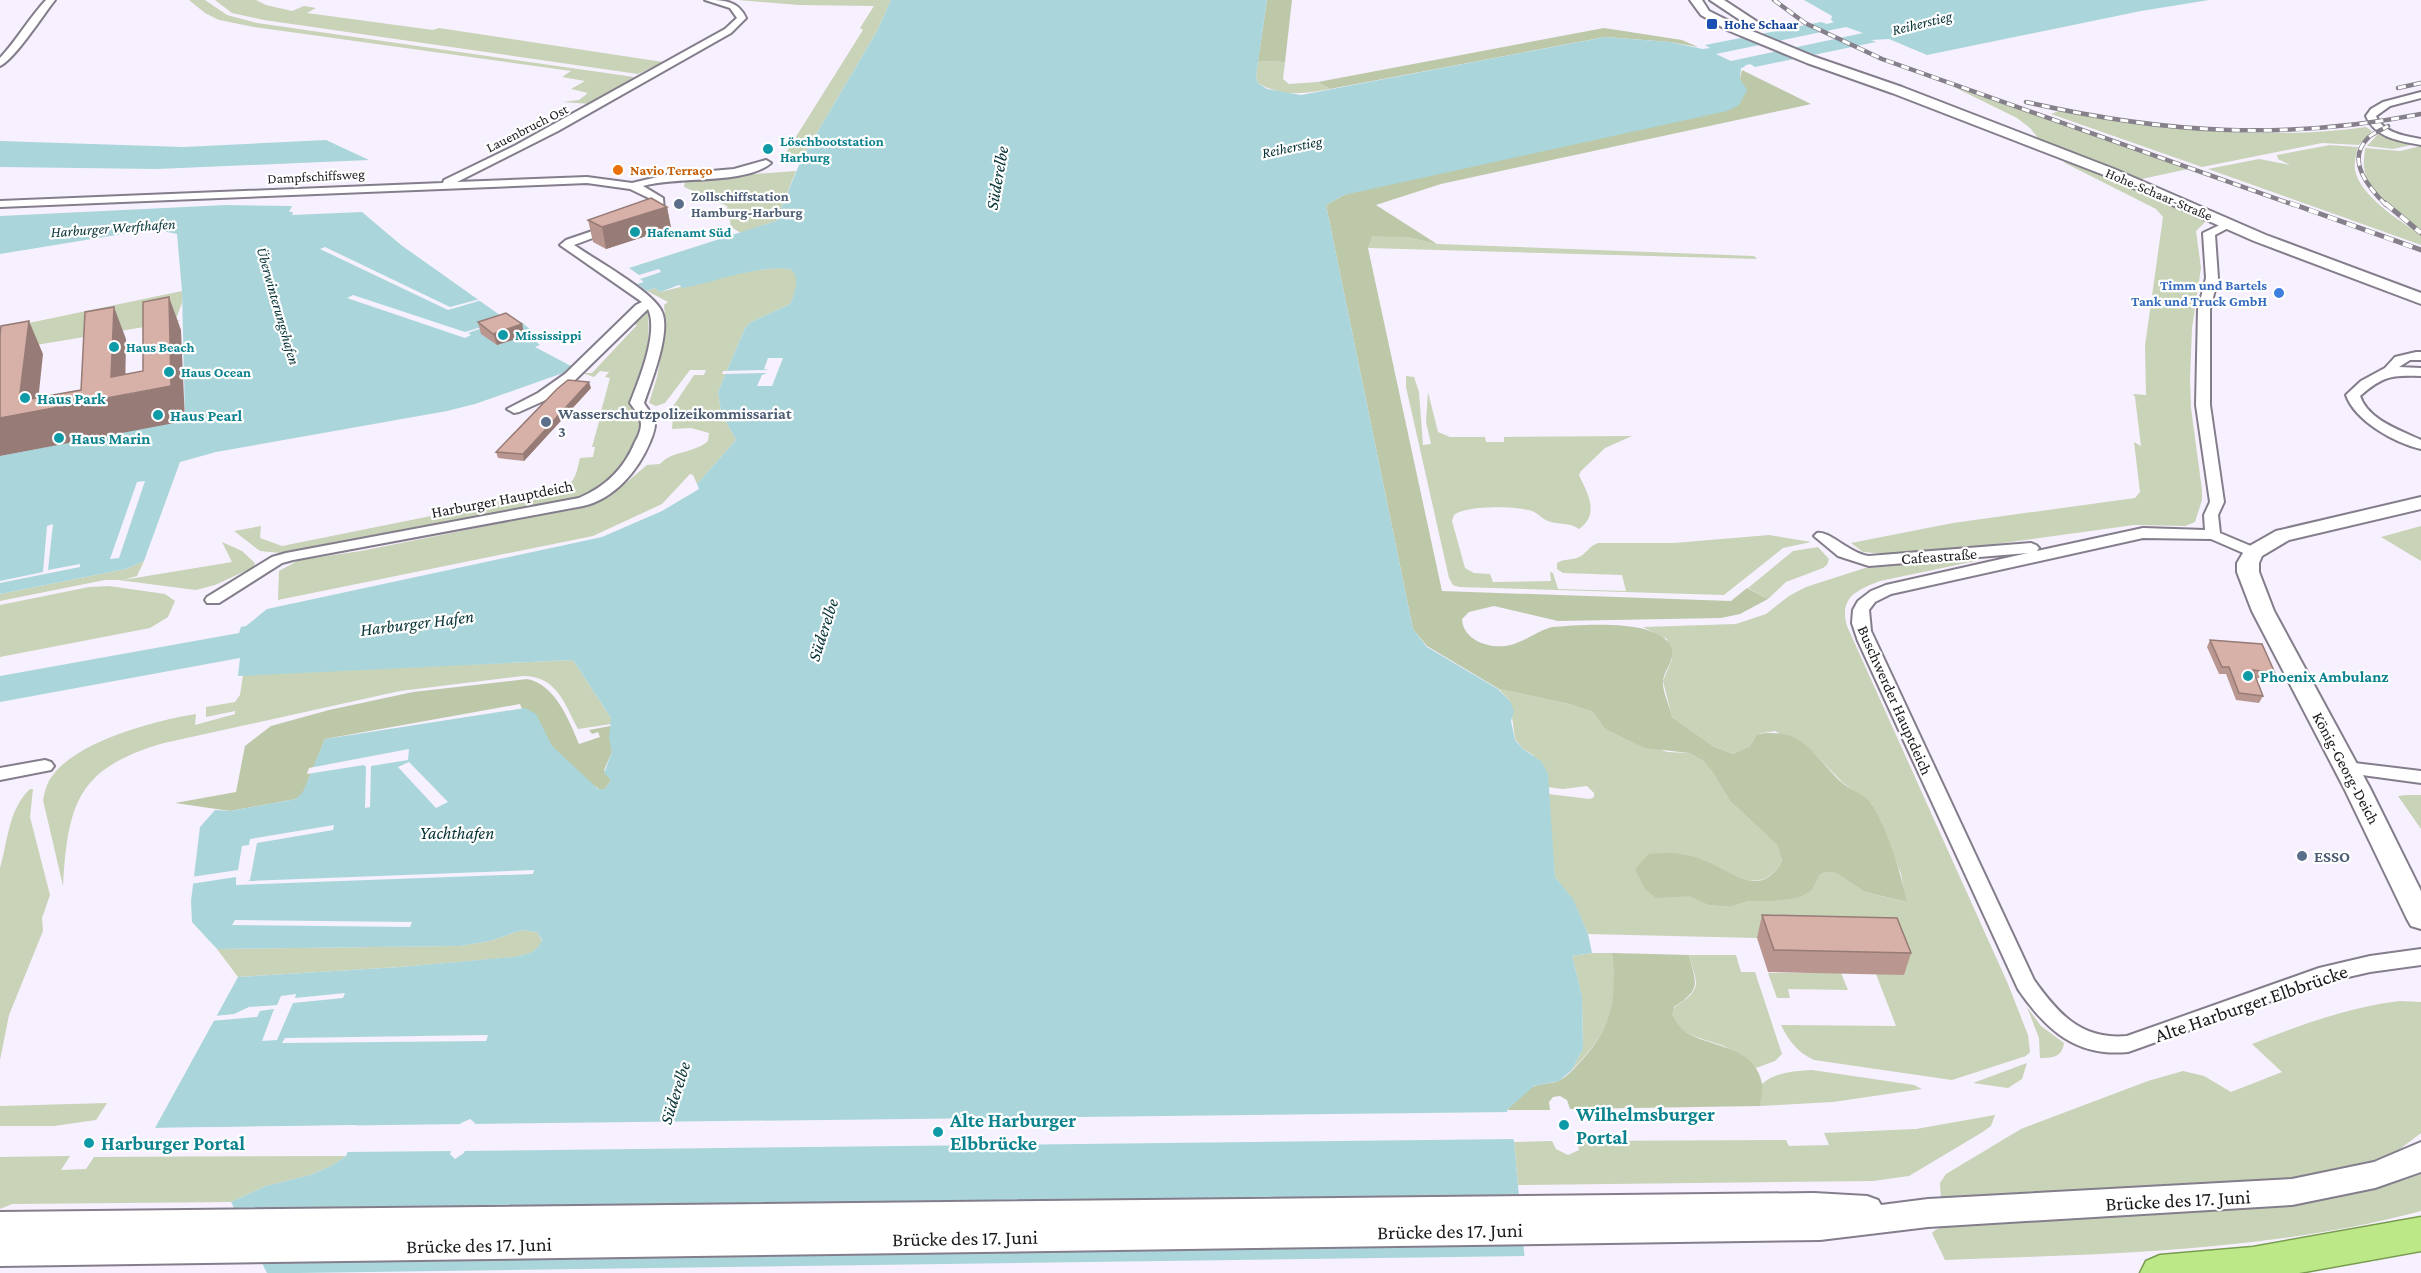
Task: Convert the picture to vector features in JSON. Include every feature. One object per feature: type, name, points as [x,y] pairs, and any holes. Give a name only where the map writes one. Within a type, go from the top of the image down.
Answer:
[{"type":"highway","points":[[2160,1273],[2253,1264],[2421,1234]]},
{"type":"main road","name":"Hohe-Schaar-Straße","points":[[1696,0],[1710,17],[1744,33],[2109,171],[2299,254],[2421,299]]},
{"type":"main road","name":"Hohe-Schaar-Straße","points":[[1716,0],[1729,10],[1765,28],[1897,90]]},
{"type":"main road","points":[[2253,552],[2283,535],[2353,521],[2421,503]]},
{"type":"main road","name":"König-Georg-Deich","points":[[2253,552],[2248,562],[2248,572],[2254,591],[2421,919]]},
{"type":"main road","name":"Brücke des 17. Juni","points":[[0,1252],[1928,1213],[2292,1192],[2375,1175],[2411,1162],[2421,1155]]},
{"type":"main road","name":"Brücke des 17. Juni","points":[[0,1226],[1817,1217]]},
{"type":"street","points":[[0,63],[19,43],[38,14],[51,0]]},
{"type":"street","name":"Lauenbruch Ost","points":[[439,186],[569,122],[624,88],[735,27],[742,18],[739,10],[726,3],[709,0]]},
{"type":"street","points":[[2421,95],[2384,105],[2372,113],[2371,119],[2374,124],[2391,134],[2421,141]]},
{"type":"street","name":"Dampfschiffsweg","points":[[633,186],[649,180],[746,172],[766,163]]},
{"type":"street","name":"Dampfschiffsweg","points":[[0,204],[587,180],[633,186],[657,198],[658,212],[570,242],[567,246],[651,303]]},
{"type":"street","points":[[2213,535],[2211,515],[2217,502],[2203,405],[2204,309],[2212,278],[2209,233],[2229,224]]},
{"type":"street","points":[[513,410],[543,396],[570,377],[640,308],[651,303]]},
{"type":"street","name":"Harburger Hauptdeich","points":[[213,600],[277,560],[291,556],[572,505],[602,494],[636,460],[648,426],[637,403],[647,377],[657,333],[657,318],[651,303]]},
{"type":"street","points":[[2421,356],[2405,356],[2395,363],[2390,371],[2359,388],[2353,395],[2355,403],[2372,420],[2421,445]]},
{"type":"street","points":[[2390,371],[2421,372]]},
{"type":"street","name":"Buschwerder Hauptdeich","points":[[2083,1040],[2052,1018],[2025,984],[1866,641],[1859,614],[1868,600],[1886,590],[2143,533],[2213,535],[2253,552]]},
{"type":"street","name":"Cafeastraße","points":[[1822,536],[1837,550],[1852,558],[1869,561],[2047,547],[2065,549]]},
{"type":"street","points":[[0,774],[45,766]]},
{"type":"street","points":[[2346,768],[2421,777]]},
{"type":"street","name":"Alte Harburger Elbbrücke","points":[[2083,1040],[2113,1047],[2128,1044],[2319,976],[2370,964],[2421,957]]},
{"type":"shaded area","points":[[189,0],[205,0],[227,15],[257,23],[634,77],[591,104],[563,102],[579,100],[588,93],[571,89],[585,81],[562,77],[571,71],[254,27],[219,20],[205,13]]},
{"type":"shaded area","points":[[215,0],[256,0],[266,5],[292,11],[304,6],[316,8],[307,13],[433,30],[439,28],[663,62],[638,74],[264,20],[232,13]]},
{"type":"shaded area","points":[[738,0],[891,0],[877,31],[801,160],[782,159],[863,30],[860,28],[874,6],[799,5]]},
{"type":"shaded area","points":[[1267,0],[1292,0],[1285,62],[1258,61]]},
{"type":"shaded area","points":[[1604,28],[1682,40],[1698,47],[1670,42],[1605,37],[1330,89],[1318,82]]},
{"type":"shaded area","points":[[1258,61],[1285,62],[1283,79],[1289,84],[1318,82],[1330,89],[1293,93],[1276,91],[1258,83],[1256,76]]},
{"type":"shaded area","points":[[1742,70],[1811,104],[1441,184],[1376,205],[1437,244],[1406,237],[1373,236],[1368,248],[1442,591],[1731,601],[1747,588],[1768,599],[1740,614],[1721,618],[1558,621],[1494,606],[1469,612],[1462,619],[1468,634],[1481,643],[1506,646],[1552,627],[1619,625],[1654,632],[1666,639],[1672,654],[1663,685],[1672,717],[1713,746],[1733,754],[1750,746],[1757,734],[1773,733],[1796,739],[1814,752],[1840,781],[1867,799],[1873,806],[1893,853],[1907,902],[1865,892],[1836,873],[1826,872],[1820,875],[1812,890],[1800,897],[1774,901],[1749,901],[1729,907],[1708,905],[1690,896],[1656,898],[1645,889],[1635,869],[1649,854],[1662,853],[1695,857],[1733,875],[1754,881],[1764,879],[1773,873],[1782,861],[1777,845],[1730,801],[1703,761],[1689,753],[1645,748],[1604,728],[1593,712],[1569,704],[1499,689],[1427,646],[1413,629],[1326,205],[1344,195],[1740,79]]},
{"type":"shaded area","points":[[1954,87],[2188,169],[2137,180],[2042,143],[2030,128],[2017,118]]},
{"type":"shaded area","points":[[2059,111],[2135,123],[2212,131],[2289,133],[2366,127],[2372,131],[2359,145],[2322,143],[2202,167],[2051,114]]},
{"type":"shaded area","points":[[2378,134],[2411,145],[2393,149],[2367,146]]},
{"type":"shaded area","points":[[2330,145],[2358,147],[2355,170],[2358,180],[2382,207],[2421,235],[2421,245],[2208,169],[2259,159],[2290,165],[2278,159],[2277,155]]},
{"type":"shaded area","points":[[2421,146],[2421,230],[2378,196],[2366,177],[2364,162],[2365,148],[2400,151]]},
{"type":"shaded area","points":[[2063,162],[2089,169],[2134,187],[2206,221],[2196,231],[2201,268],[2192,328],[2190,379],[2191,408],[2202,490],[2202,500],[2195,522],[2185,526],[2134,525],[1974,547],[1887,554],[1863,552],[1851,543],[1953,523],[2135,498],[2140,492],[2134,442],[2141,446],[2133,394],[2146,395],[2145,346],[2163,217],[2156,209]]},
{"type":"shaded area","points":[[796,171],[776,221],[741,233],[731,227],[727,206],[684,187],[685,181],[712,179],[713,177]]},
{"type":"shaded area","points":[[1385,235],[1437,244],[1754,256],[1757,259],[1368,248],[1373,236]]},
{"type":"shaded area","points":[[790,269],[795,274],[797,282],[793,297],[790,304],[751,322],[745,328],[718,392],[721,412],[736,440],[697,484],[693,475],[690,474],[662,504],[593,536],[278,600],[279,571],[299,560],[361,551],[587,506],[609,497],[647,465],[660,464],[671,456],[702,445],[708,441],[709,433],[691,428],[672,429],[674,405],[694,375],[704,375],[706,370],[690,370],[665,403],[656,406],[649,403],[657,377],[666,327],[664,305],[668,302],[647,291],[655,288],[660,292],[741,272]]},
{"type":"shaded area","points":[[182,291],[182,303],[176,319],[180,321],[0,351],[0,329]]},
{"type":"shaded area","points":[[647,309],[648,343],[633,399],[633,413],[600,415],[610,378],[605,377],[609,372],[600,371],[594,377],[582,373],[592,373],[637,325],[633,324]]},
{"type":"shaded area","points":[[1406,376],[1414,377],[1419,392],[1423,445],[1431,444],[1426,422],[1428,392],[1438,432],[1450,437],[1485,437],[1486,442],[1504,442],[1504,437],[1632,436],[1605,448],[1581,471],[1579,475],[1591,510],[1589,517],[1579,529],[1571,525],[1548,521],[1532,511],[1515,508],[1469,509],[1454,515],[1452,521],[1465,568],[1474,573],[1490,574],[1493,582],[1551,581],[1550,572],[1553,573],[1558,589],[1626,591],[1622,575],[1563,573],[1557,569],[1557,563],[1578,558],[1598,543],[1674,543],[1769,535],[1811,542],[1783,548],[1724,595],[1459,587],[1453,585],[1449,578],[1406,387]]},
{"type":"shaded area","points":[[635,416],[642,423],[629,461],[616,475],[584,498],[281,553],[260,551],[234,531],[261,526],[260,538],[282,546],[555,491],[574,479],[580,458],[593,457],[595,447],[592,447],[600,418]]},
{"type":"shaded area","points":[[2421,526],[2421,561],[2381,537]]},
{"type":"shaded area","points":[[222,542],[242,551],[255,563],[254,567],[215,585],[196,590],[105,580],[0,601],[0,594],[126,569],[144,561],[137,576],[123,580],[232,562]]},
{"type":"shaded area","points":[[1818,547],[1829,559],[1823,568],[1786,582],[1768,599],[1748,588],[1793,551]]},
{"type":"shaded area","points":[[1974,559],[1976,561],[1871,584],[1852,596],[1845,608],[1845,616],[1847,626],[2008,984],[2028,1035],[2030,1052],[2026,1056],[1952,1080],[1814,1060],[1794,1045],[1781,1025],[1896,1026],[1876,974],[1757,938],[1588,934],[1573,900],[1555,877],[1548,794],[1590,799],[1594,797],[1594,793],[1587,786],[1563,789],[1547,787],[1547,774],[1533,755],[1523,749],[1515,739],[1510,701],[1499,689],[1569,704],[1593,712],[1604,728],[1667,752],[1689,753],[1703,761],[1730,801],[1777,845],[1782,861],[1774,872],[1765,878],[1755,881],[1744,880],[1702,859],[1676,896],[1690,895],[1708,905],[1729,907],[1749,901],[1774,901],[1812,890],[1820,875],[1826,872],[1836,873],[1865,892],[1906,902],[1901,874],[1872,804],[1842,782],[1814,753],[1775,731],[1757,734],[1750,746],[1733,754],[1713,746],[1672,717],[1663,681],[1672,659],[1667,639],[1643,627],[1736,624],[1766,614],[1789,596],[1806,587],[1865,568]]},
{"type":"shaded area","points":[[109,586],[165,594],[175,601],[168,617],[150,628],[0,657],[0,605],[89,587]]},
{"type":"shaded area","points":[[573,660],[611,718],[611,724],[578,729],[552,686],[535,677],[523,676],[400,691],[164,743],[135,753],[113,764],[96,777],[83,792],[74,810],[69,832],[63,886],[43,800],[53,775],[80,752],[119,734],[160,721],[196,714],[195,725],[235,714],[235,711],[206,717],[206,707],[235,702],[240,695],[243,675]]},
{"type":"shaded area","points":[[527,679],[537,682],[553,695],[566,714],[579,744],[600,737],[598,732],[592,734],[589,730],[610,726],[612,752],[604,770],[611,780],[605,789],[599,789],[536,745],[520,704],[325,739],[303,793],[296,799],[230,811],[175,803],[236,792],[245,746],[271,726],[329,710],[413,692]]},
{"type":"shaded area","points":[[30,789],[33,789],[30,817],[50,895],[42,918],[43,931],[9,1015],[0,1060],[0,868],[13,816],[17,806]]},
{"type":"shaded area","points":[[2421,795],[2421,829],[2398,796]]},
{"type":"shaded area","points":[[522,930],[537,932],[542,941],[534,951],[527,954],[400,967],[238,977],[217,949],[459,946],[490,941]]},
{"type":"shaded area","points":[[1612,953],[1614,990],[1612,1005],[1603,1031],[1571,1071],[1583,1049],[1582,996],[1572,956]]},
{"type":"shaded area","points":[[1612,953],[1689,955],[1695,985],[1689,995],[1674,1007],[1672,1015],[1688,1034],[1737,1052],[1748,1059],[1757,1069],[1762,1083],[1760,1106],[1570,1109],[1567,1100],[1560,1096],[1553,1097],[1549,1102],[1550,1110],[1507,1110],[1531,1088],[1565,1077],[1592,1047],[1606,1023],[1613,998]]},
{"type":"shaded area","points":[[1689,955],[1736,955],[1741,972],[1755,972],[1782,1054],[1775,1061],[1756,1068],[1731,1049],[1692,1035],[1678,1027],[1674,1021],[1673,1010],[1692,993],[1696,982]]},
{"type":"shaded area","points":[[1768,973],[1841,973],[1848,990],[1788,989],[1790,998],[1777,998]]},
{"type":"shaded area","points":[[2400,1001],[2421,1002],[2421,1133],[2396,1152],[2364,1164],[2285,1181],[1941,1200],[1940,1183],[1946,1174],[2021,1129],[2148,1081],[2183,1071],[2204,1076],[2231,1092],[2282,1072],[2252,1044],[2343,1012]]},
{"type":"shaded area","points":[[2027,1007],[2041,1026],[2064,1043],[2056,1056],[2040,1058],[2039,1038]]},
{"type":"shaded area","points":[[2027,1063],[2022,1079],[2008,1088],[1973,1083]]},
{"type":"shaded area","points":[[1812,1070],[1914,1085],[1922,1089],[1833,1102],[1760,1106],[1762,1084],[1767,1080],[1786,1073]]},
{"type":"shaded area","points":[[107,1103],[96,1120],[54,1126],[0,1126],[0,1106]]},
{"type":"shaded area","points":[[1995,1115],[1991,1126],[1909,1176],[1873,1181],[1518,1185],[1514,1142],[1552,1141],[1556,1149],[1568,1155],[1579,1150],[1577,1141],[1786,1140],[1789,1146],[1829,1145],[1824,1133],[1916,1129]]},
{"type":"shaded area","points":[[70,1156],[61,1170],[86,1169],[94,1157],[346,1156],[331,1166],[310,1175],[266,1186],[231,1202],[12,1204],[0,1209],[0,1157]]},
{"type":"shaded area","points":[[2421,1174],[2421,1211],[2363,1225],[2245,1243],[2124,1253],[1945,1260],[1932,1233],[1940,1228],[1957,1225],[2301,1203],[2361,1192]]},
{"type":"water","points":[[891,0],[1267,0],[1256,76],[1258,83],[1267,89],[1301,95],[1605,37],[1670,42],[1703,49],[1710,48],[1705,45],[1821,22],[1827,24],[1834,22],[1831,20],[1832,16],[1804,0],[2209,0],[2141,11],[1927,55],[1889,39],[1871,40],[1876,42],[1755,67],[1750,64],[1741,68],[1740,79],[1747,90],[1739,105],[1727,111],[1344,195],[1326,205],[1413,629],[1427,647],[1498,689],[1510,701],[1514,711],[1511,721],[1515,740],[1523,749],[1541,761],[1548,774],[1555,877],[1573,899],[1588,934],[1592,953],[1572,956],[1582,996],[1583,1049],[1571,1071],[1559,1081],[1534,1086],[1507,1110],[1514,1142],[1526,1273],[267,1273],[231,1202],[266,1186],[310,1175],[331,1166],[346,1156],[357,1125],[155,1128],[238,977],[514,957],[534,950],[542,940],[537,932],[522,930],[490,941],[460,946],[217,949],[192,922],[191,901],[200,827],[215,810],[230,811],[296,799],[303,792],[325,739],[525,708],[536,714],[552,746],[598,789],[605,789],[611,780],[604,773],[612,752],[609,738],[611,718],[573,660],[238,676],[240,658],[0,702],[0,676],[239,633],[241,627],[246,626],[267,609],[602,537],[662,511],[699,489],[697,484],[736,440],[721,412],[718,392],[745,328],[751,322],[790,304],[795,290],[795,276],[790,269],[762,270],[683,288],[679,285],[660,292],[655,288],[647,291],[637,284],[644,282],[640,279],[661,272],[659,269],[639,275],[629,268],[776,221],[801,160],[877,31]],"holes":[[[1846,27],[1863,33],[1731,61],[1716,54]],[[470,1119],[475,1123],[464,1153],[455,1159],[450,1154],[461,1123]]]},
{"type":"water","points":[[326,140],[369,160],[157,169],[0,167],[0,141],[184,147]]},
{"type":"water","points":[[226,205],[292,206],[289,212],[293,212],[292,215],[362,212],[401,245],[514,325],[521,322],[530,329],[523,332],[540,345],[535,347],[571,366],[563,373],[475,404],[447,411],[216,452],[180,462],[144,561],[126,569],[0,594],[0,456],[185,420],[182,291],[177,234],[153,229],[0,254],[0,216]]},
{"type":"pier","points":[[325,247],[450,307],[482,300],[448,310],[320,249]]},
{"type":"pier","points":[[353,295],[465,332],[511,318],[468,333],[471,335],[465,338],[347,298]]},
{"type":"pier","points":[[768,358],[783,358],[772,386],[757,386],[762,375],[767,373],[722,374],[723,371],[769,370],[764,369]]},
{"type":"pier","points":[[145,481],[119,558],[110,559],[137,482]]},
{"type":"pier","points":[[53,524],[48,570],[80,564],[80,567],[0,583],[0,581],[43,572],[47,526]]},
{"type":"pier","points":[[409,749],[408,760],[371,766],[370,807],[365,808],[366,767],[364,765],[307,774],[309,768]]},
{"type":"pier","points":[[409,762],[448,802],[436,808],[398,767]]},
{"type":"pier","points":[[334,825],[333,830],[257,843],[248,881],[534,870],[533,874],[236,885],[236,877],[190,884],[191,877],[238,870],[242,846],[249,845],[250,839]]},
{"type":"pier","points":[[235,920],[412,922],[410,927],[232,925]]},
{"type":"pier","points":[[345,993],[343,998],[293,1003],[277,1040],[262,1041],[274,1009],[260,1011],[257,1017],[211,1021],[214,1016],[234,1014],[249,1007],[277,1005],[281,996],[296,994],[295,998]]},
{"type":"pier","points":[[488,1035],[486,1041],[282,1043],[285,1038]]},
{"type":"pier","name":"Alte Harburger Elbbrücke","points":[[1511,1112],[1516,1139],[461,1151],[471,1124]]},
{"type":"pier","points":[[465,1124],[454,1151],[344,1152],[353,1127],[155,1131],[152,1128]]},
{"type":"pier","points":[[1527,1256],[1529,1273],[298,1273]]},
{"type":"building","points":[[651,198],[667,207],[602,227],[588,220]]},
{"type":"building","points":[[169,297],[171,386],[0,418],[1,326],[29,321],[19,401],[81,390],[85,312],[114,307],[111,377],[143,371],[143,302]]},
{"type":"building","points":[[506,313],[522,324],[493,334],[478,322]]},
{"type":"building","name":"Wasserschutzpolizeikommissariat 3","points":[[568,380],[589,382],[523,454],[496,452],[557,389]]},
{"type":"building","name":"Phoenix Ambulanz","points":[[2210,640],[2262,644],[2275,673],[2253,670],[2263,696],[2239,693],[2229,667],[2222,667]]},
{"type":"building","points":[[1762,915],[1897,918],[1911,953],[1774,950]]},
{"type":"railway","points":[[1774,0],[1805,23],[1882,59],[2294,205]]},
{"type":"railway","points":[[2398,88],[2421,83]]},
{"type":"railway","points":[[2026,102],[2126,121],[2223,130],[2320,128],[2370,123],[2421,114]]},
{"type":"railway","points":[[2386,205],[2362,174],[2359,156],[2361,147],[2367,139],[2388,126]]},
{"type":"railway","points":[[2290,203],[2421,250]]},
{"type":"railway","points":[[2385,203],[2421,233]]},
{"type":"place","name":"Hohe Schaar","points":[[1712,24]]},
{"type":"place","name":"Löschbootstation Harburg","points":[[768,149]]},
{"type":"place","name":"Navio Terraço","points":[[618,170]]},
{"type":"place","name":"Zollschiffstation Hamburg-Harburg","points":[[679,204]]},
{"type":"place","name":"Hafenamt Süd","points":[[635,232]]},
{"type":"place","name":"Timm und Bartels Tank und Truck GmbH","points":[[2279,293]]},
{"type":"place","name":"Mississippi","points":[[503,335]]},
{"type":"place","name":"Haus Beach","points":[[114,347]]},
{"type":"place","name":"Haus Ocean","points":[[169,372]]},
{"type":"place","name":"Haus Park","points":[[25,398]]},
{"type":"place","name":"Haus Pearl","points":[[158,415]]},
{"type":"place","name":"Wasserschutzpolizeikommissariat 3","points":[[546,422]]},
{"type":"place","name":"Haus Marin","points":[[59,438]]},
{"type":"place","name":"Phoenix Ambulanz","points":[[2248,676]]},
{"type":"place","name":"ESSO","points":[[2302,856]]},
{"type":"place","name":"Wilhelmsburger Portal","points":[[1564,1125]]},
{"type":"place","name":"Alte Harburger Elbbrücke","points":[[938,1132]]},
{"type":"place","name":"Harburger Portal","points":[[89,1143]]},
{"type":"water label","name":"Reiherstieg","points":[[1922,23]]},
{"type":"water label","name":"Reiherstieg","points":[[1292,147]]},
{"type":"water label","name":"Süderelbe","points":[[997,178]]},
{"type":"water label","name":"Harburger Werfthafen","points":[[113,228]]},
{"type":"water label","name":"Überwinterungshafen","points":[[278,306]]},
{"type":"water label","name":"Harburger Hafen","points":[[417,623]]},
{"type":"water label","name":"Süderelbe","points":[[823,630]]},
{"type":"water label","name":"Yachthafen","points":[[457,833]]},
{"type":"water label","name":"Süderelbe","points":[[675,1093]]}]
